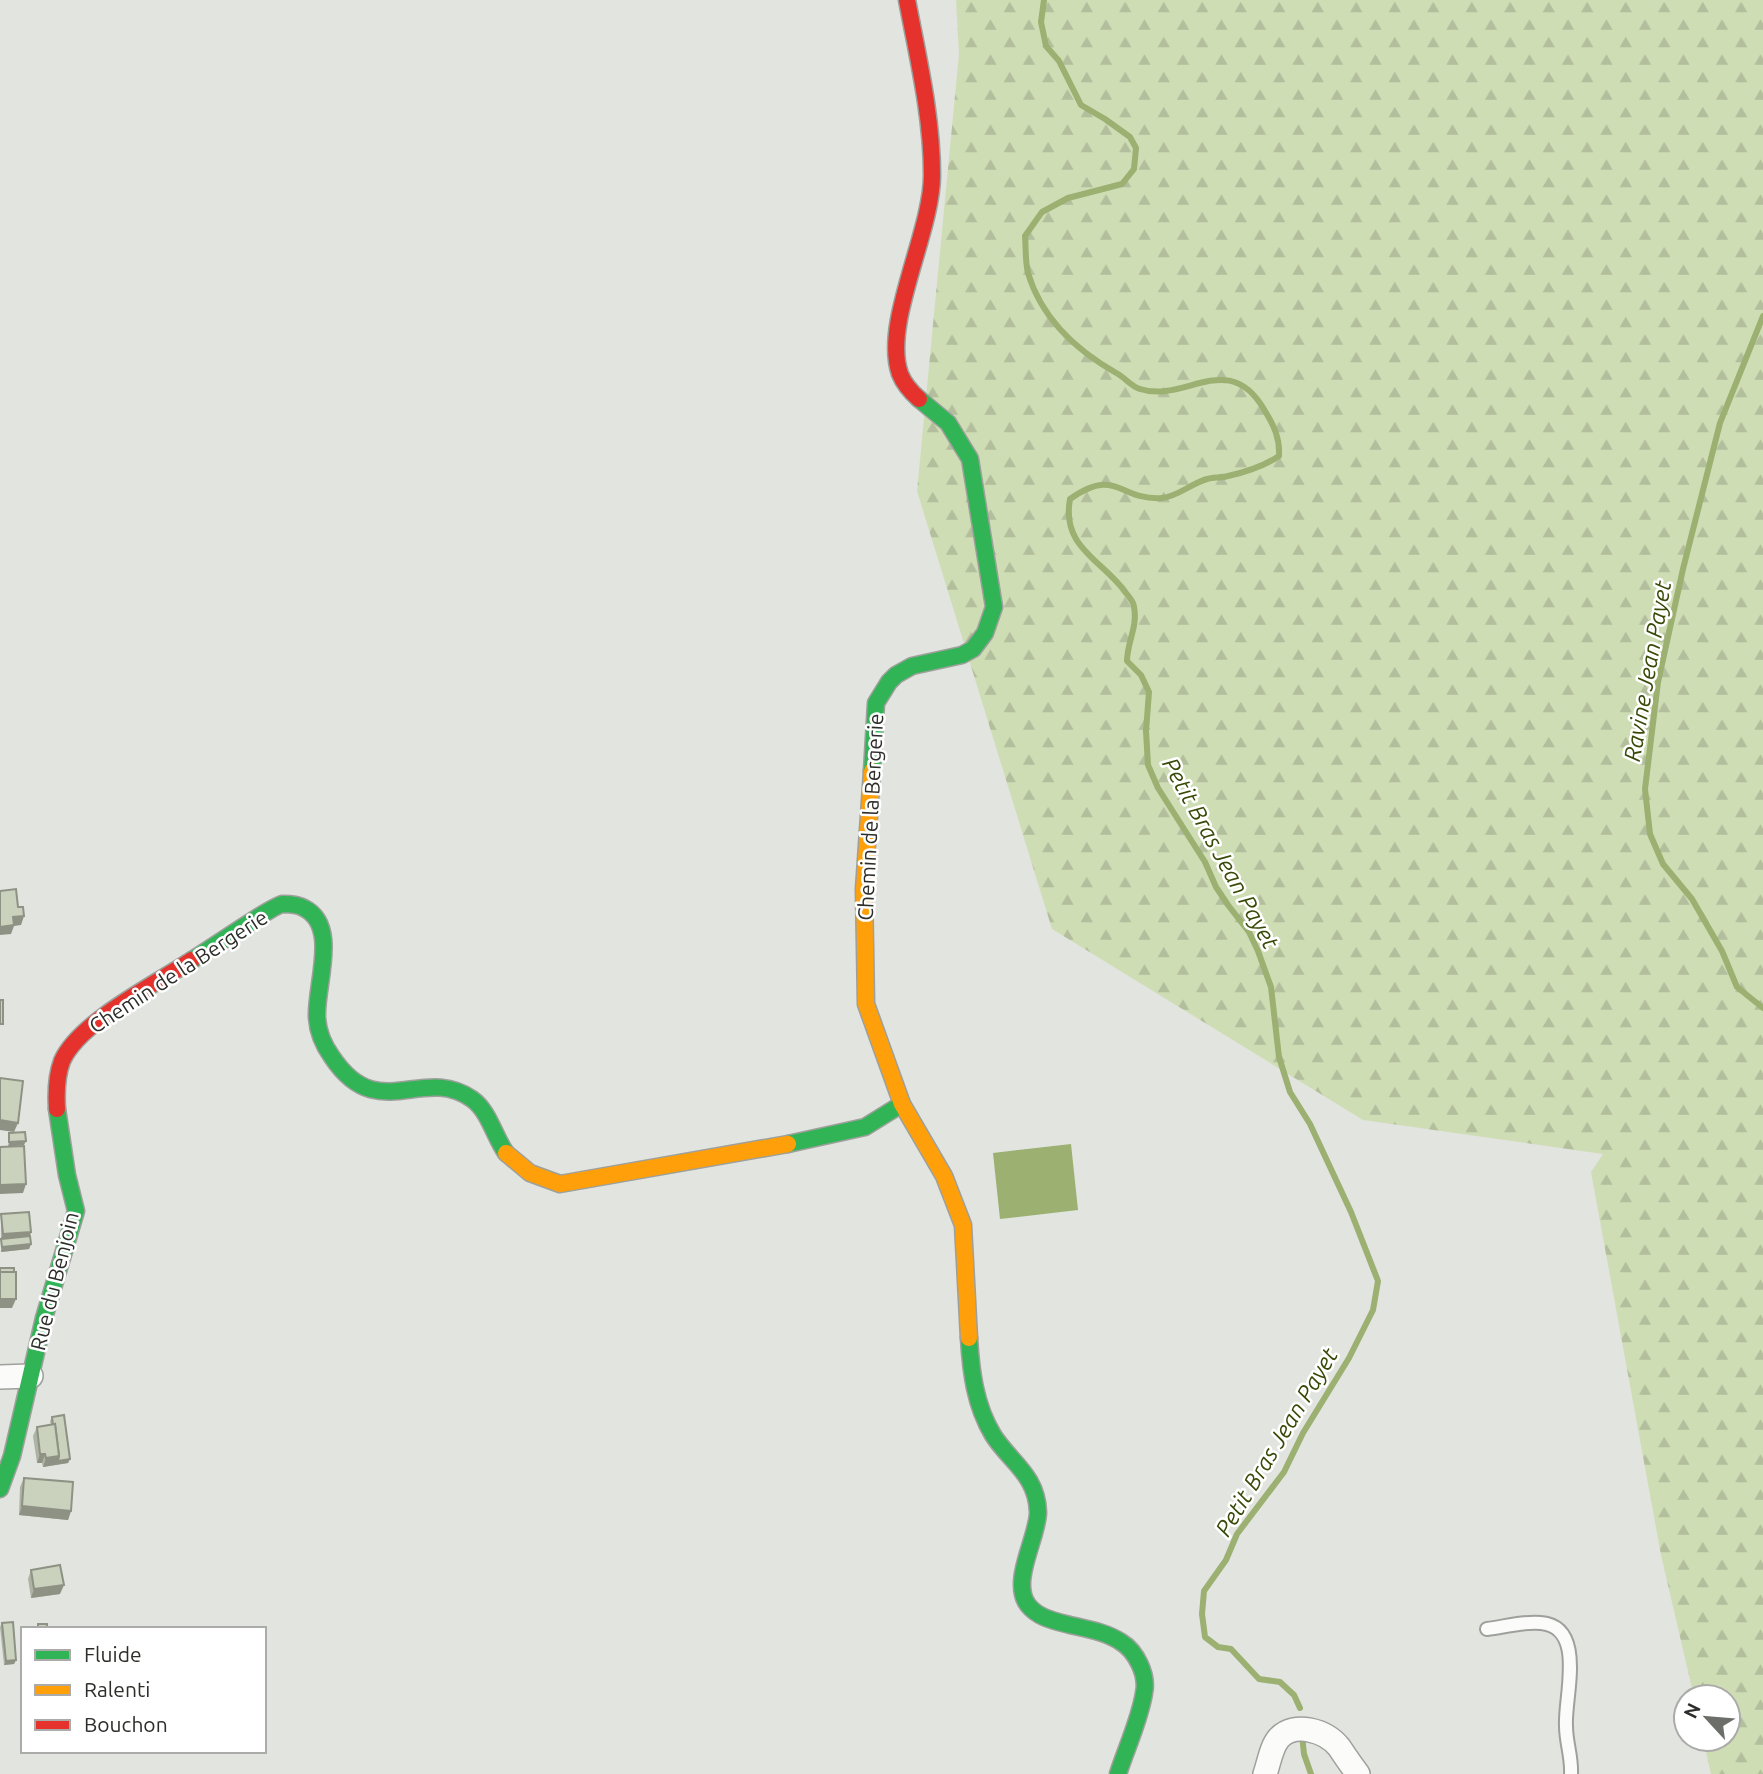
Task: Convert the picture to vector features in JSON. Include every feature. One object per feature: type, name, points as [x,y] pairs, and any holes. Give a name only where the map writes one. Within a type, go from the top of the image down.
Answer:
[{"type":"street","name":"Chemin de la Bergerie","points":[[907,0],[927,111],[932,177],[920,243],[897,333],[895,354],[911,393],[946,420],[960,438],[970,460],[994,607],[990,626],[980,642],[965,655],[912,664],[896,673],[883,686],[876,703],[864,889],[866,1004],[902,1104],[944,1176],[963,1225],[971,1362],[977,1401],[993,1436],[1019,1464],[1033,1487],[1038,1513],[1023,1575],[1023,1596],[1028,1606],[1044,1618],[1105,1634],[1122,1642],[1135,1656],[1143,1673],[1145,1691],[1118,1774]]},
{"type":"street","name":"Chemin de la Bergerie","points":[[62,1062],[75,1040],[94,1023],[281,904],[292,904],[313,912],[324,931],[316,1017],[324,1044],[340,1068],[352,1080],[383,1093],[422,1086],[444,1087],[465,1094],[479,1103],[489,1116],[505,1152],[522,1169],[543,1180],[560,1184],[822,1138],[865,1127],[902,1104]]},
{"type":"street","name":"Rue du Benjoin","points":[[0,1489],[12,1456],[44,1318],[76,1211],[57,1112],[56,1087],[62,1062]]},
{"type":"street","name":"Rue du Benjoin","points":[[0,1377],[31,1376]]},
{"type":"street","points":[[1265,1774],[1279,1739],[1285,1734],[1300,1730],[1315,1731],[1327,1737],[1338,1746],[1358,1774]]},
{"type":"lane","points":[[1488,1629],[1541,1623],[1551,1626],[1566,1641],[1570,1662],[1566,1727],[1572,1759],[1571,1774]]},
{"type":"green space","points":[[956,0],[1763,0],[1763,1774],[1711,1774],[1706,1753],[1742,1753],[1742,1683],[1691,1683],[1661,1555],[1591,1172],[1603,1154],[1363,1120],[1052,929],[917,491],[959,54]]},
{"type":"shaded area","points":[[1071,1144],[1078,1210],[1000,1219],[993,1153]]},
{"type":"building","points":[[16,889],[18,907],[23,907],[24,916],[13,917],[14,925],[0,927],[0,891]]},
{"type":"building","points":[[0,1000],[3,1000],[3,1024],[0,1024]]},
{"type":"building","points":[[0,1078],[23,1081],[18,1123],[0,1120]]},
{"type":"building","points":[[25,1132],[26,1141],[9,1142],[9,1133]]},
{"type":"building","points":[[24,1146],[26,1184],[0,1185],[0,1147]]},
{"type":"building","points":[[29,1212],[31,1232],[3,1234],[1,1214]]},
{"type":"building","points":[[30,1236],[31,1244],[2,1247],[1,1239]]},
{"type":"building","points":[[0,1268],[14,1268],[14,1272],[0,1272]]},
{"type":"building","points":[[0,1272],[16,1272],[16,1299],[0,1299]]},
{"type":"building","points":[[64,1415],[70,1459],[58,1461],[52,1417]]},
{"type":"building","points":[[55,1424],[59,1456],[46,1458],[45,1454],[40,1454],[37,1427]]},
{"type":"building","points":[[24,1478],[73,1482],[71,1511],[22,1506]]},
{"type":"building","points":[[60,1565],[64,1585],[34,1589],[31,1570]]},
{"type":"building","points":[[13,1622],[16,1660],[6,1661],[2,1623]]},
{"type":"waterway","name":"Petit Bras Jean Payet","points":[[1044,0],[1041,22],[1046,46],[1059,61],[1081,105],[1130,137],[1136,148],[1134,169],[1122,184],[1068,198],[1042,212],[1025,236],[1028,273],[1034,290],[1052,320],[1075,344],[1137,388],[1157,392],[1221,380],[1237,383],[1251,392],[1265,411],[1279,443],[1279,456],[1267,463],[1241,473],[1209,478],[1168,497],[1148,498],[1118,487],[1098,485],[1070,499],[1069,516],[1078,542],[1117,581],[1133,603],[1135,621],[1127,661],[1141,675],[1149,692],[1146,731],[1148,765],[1158,788],[1205,862],[1216,887],[1249,932],[1258,951],[1271,987],[1279,1057],[1290,1092],[1310,1124],[1351,1212],[1378,1281],[1373,1310],[1349,1358],[1303,1433],[1284,1472],[1237,1534],[1226,1560],[1204,1591],[1202,1614],[1205,1637],[1218,1647],[1231,1649],[1259,1679],[1280,1682],[1294,1695],[1300,1708]]},
{"type":"waterway","name":"Ravine Jean Payet","points":[[1763,316],[1720,423],[1683,569],[1658,682],[1645,789],[1650,834],[1663,864],[1692,899],[1722,951],[1737,987],[1763,1008]]},
{"type":"waterway","name":"Petit Bras Jean Payet","points":[[1302,1735],[1304,1754],[1311,1774]]},
{"type":"traffic: fast","points":[[872,771],[876,703],[889,682],[912,666],[962,655],[973,649],[985,633],[994,607],[970,459],[948,423],[919,399]]},
{"type":"traffic: fast","points":[[192,960],[277,906],[288,904],[304,908],[315,917],[321,928],[323,958],[317,1018],[322,1039],[332,1057],[349,1077],[366,1088],[401,1091],[436,1087],[454,1090],[472,1099],[487,1117],[506,1153]]},
{"type":"traffic: fast","points":[[788,1144],[865,1127],[902,1104]]},
{"type":"traffic: fast","points":[[0,1489],[12,1456],[44,1318],[76,1211],[67,1175],[57,1109]]},
{"type":"traffic: fast","points":[[969,1338],[973,1376],[982,1412],[993,1435],[1028,1478],[1036,1499],[1037,1522],[1022,1584],[1028,1605],[1047,1618],[1115,1639],[1126,1646],[1140,1664],[1145,1686],[1142,1703],[1118,1774]]},
{"type":"traffic: slow","points":[[872,771],[864,889],[866,1004],[902,1104],[944,1176],[963,1225],[969,1338]]},
{"type":"traffic: slow","points":[[506,1153],[530,1173],[560,1184],[788,1144]]},
{"type":"traffic: jam","points":[[907,0],[927,109],[932,175],[930,198],[902,304],[896,353],[900,374],[908,388],[919,399]]},
{"type":"traffic: jam","points":[[57,1109],[59,1073],[62,1061],[71,1046],[101,1018],[192,960]]}]
